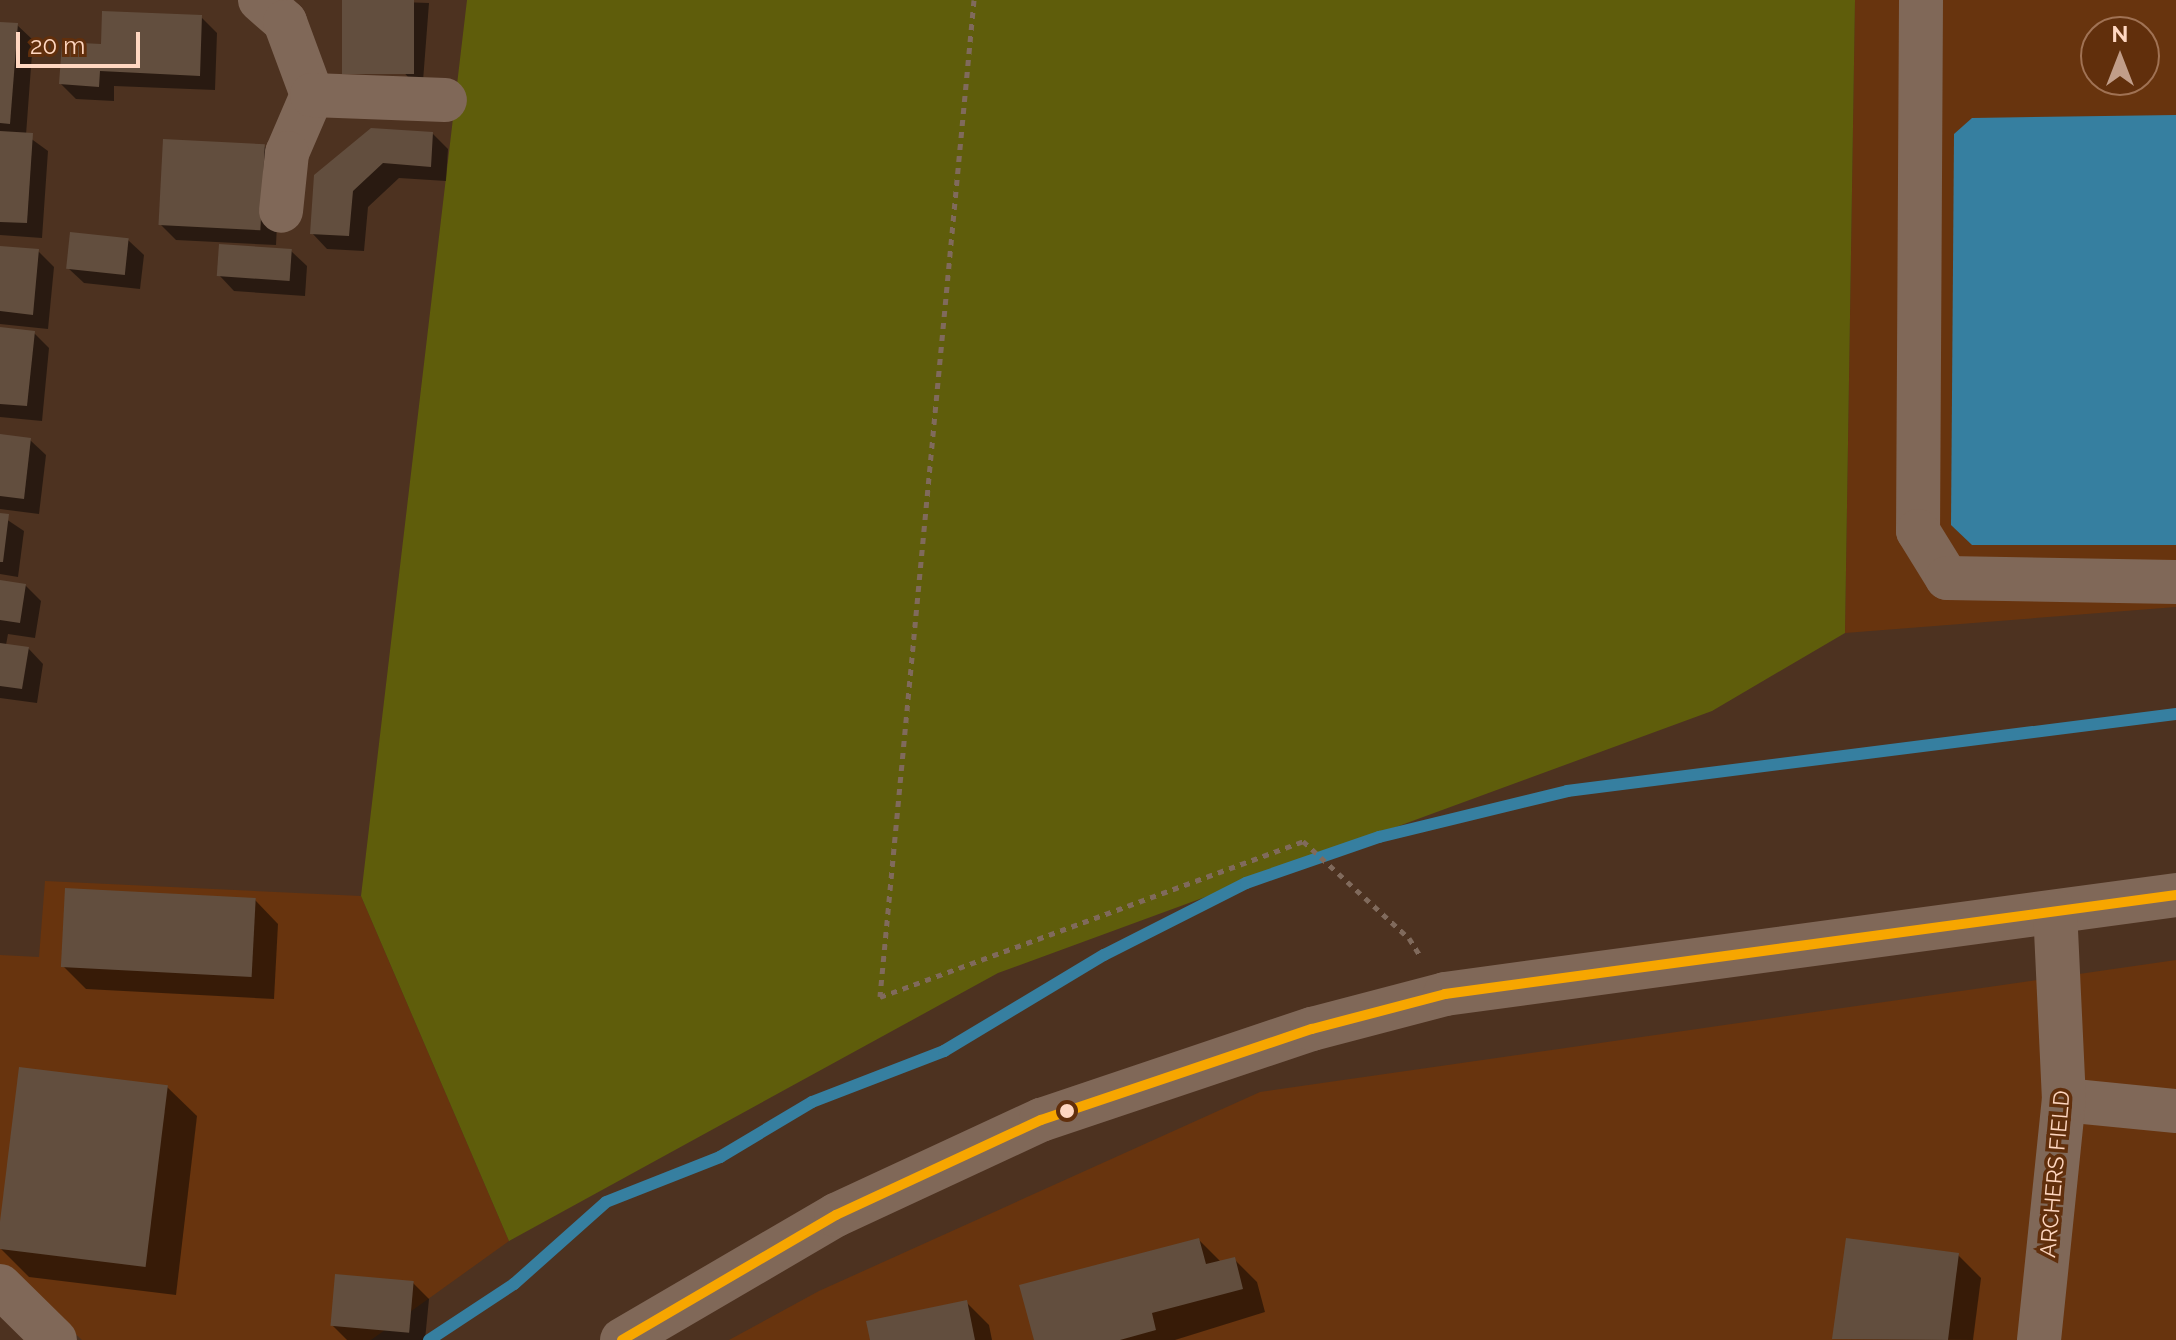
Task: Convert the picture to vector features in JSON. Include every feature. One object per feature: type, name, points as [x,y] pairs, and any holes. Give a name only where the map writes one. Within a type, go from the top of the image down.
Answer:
[{"type":"street","points":[[1921,0],[1918,531],[1947,578],[2176,582]]},
{"type":"street","points":[[272,3],[285,22],[312,95],[287,153],[281,211]]},
{"type":"street","points":[[312,95],[445,100]]},
{"type":"street","points":[[622,1340],[836,1215],[1041,1120],[1312,1029],[1445,994],[2176,895]]},
{"type":"street","name":"ARCHERS FIELD","points":[[2039,1340],[2064,1100],[2055,912]]},
{"type":"street","points":[[2064,1100],[2176,1111]]},
{"type":"street","points":[[0,1286],[55,1340]]},
{"type":"path","points":[[974,0],[880,997],[1303,841],[1409,938],[1445,994]]},
{"type":"shaded area","points":[[467,0],[1855,0],[1845,633],[1712,711],[998,973],[509,1241],[361,896]]},
{"type":"shaded area","points":[[1855,0],[2176,0],[2176,607],[1845,633]]},
{"type":"shaded area","points":[[45,881],[361,896],[509,1241],[371,1340],[82,1340],[0,1264],[0,955],[39,957]]},
{"type":"shaded area","points":[[2176,960],[2176,1340],[729,1340],[819,1291],[1260,1092]]},
{"type":"water","points":[[2176,115],[2176,545],[1972,545],[1951,525],[1954,134],[1972,118]]},
{"type":"building","points":[[342,0],[414,0],[414,74],[342,74]]},
{"type":"building","points":[[102,11],[202,15],[200,76],[100,71],[99,87],[59,84],[62,42],[101,44]]},
{"type":"building","points":[[0,22],[18,23],[10,124],[0,123]]},
{"type":"building","points":[[371,128],[433,132],[431,167],[383,163],[353,191],[349,236],[310,234],[314,175]]},
{"type":"building","points":[[0,131],[33,133],[27,223],[0,222]]},
{"type":"building","points":[[163,139],[265,144],[260,230],[158,225]]},
{"type":"building","points":[[70,232],[129,238],[125,275],[66,269]]},
{"type":"building","points":[[219,244],[292,249],[290,281],[217,276]]},
{"type":"building","points":[[0,246],[39,249],[33,315],[0,311]]},
{"type":"building","points":[[0,327],[35,331],[27,406],[0,404]]},
{"type":"building","points":[[0,434],[31,438],[24,499],[0,496]]},
{"type":"building","points":[[0,513],[9,514],[3,562],[0,562]]},
{"type":"building","points":[[0,580],[26,584],[20,623],[0,620]]},
{"type":"building","points":[[0,643],[29,647],[22,689],[0,686]]},
{"type":"building","points":[[65,888],[256,898],[252,977],[61,967]]},
{"type":"building","points":[[19,1067],[168,1085],[146,1267],[0,1249],[0,1222]]},
{"type":"building","points":[[1199,1238],[1206,1264],[1235,1257],[1243,1289],[1152,1313],[1156,1330],[1120,1340],[1034,1340],[1019,1285]]},
{"type":"building","points":[[1846,1238],[1959,1253],[1948,1340],[1832,1339]]},
{"type":"building","points":[[335,1274],[414,1281],[409,1333],[330,1326]]},
{"type":"building","points":[[967,1300],[975,1340],[870,1340],[866,1321]]},
{"type":"waterway","points":[[429,1340],[514,1284],[606,1202],[720,1157],[812,1102],[944,1051],[1104,955],[1246,883],[1379,837],[1567,791],[2176,714]]},
{"type":"transit line","points":[[622,1340],[836,1215],[1041,1120],[1312,1029],[1445,994],[2176,895]]}]
